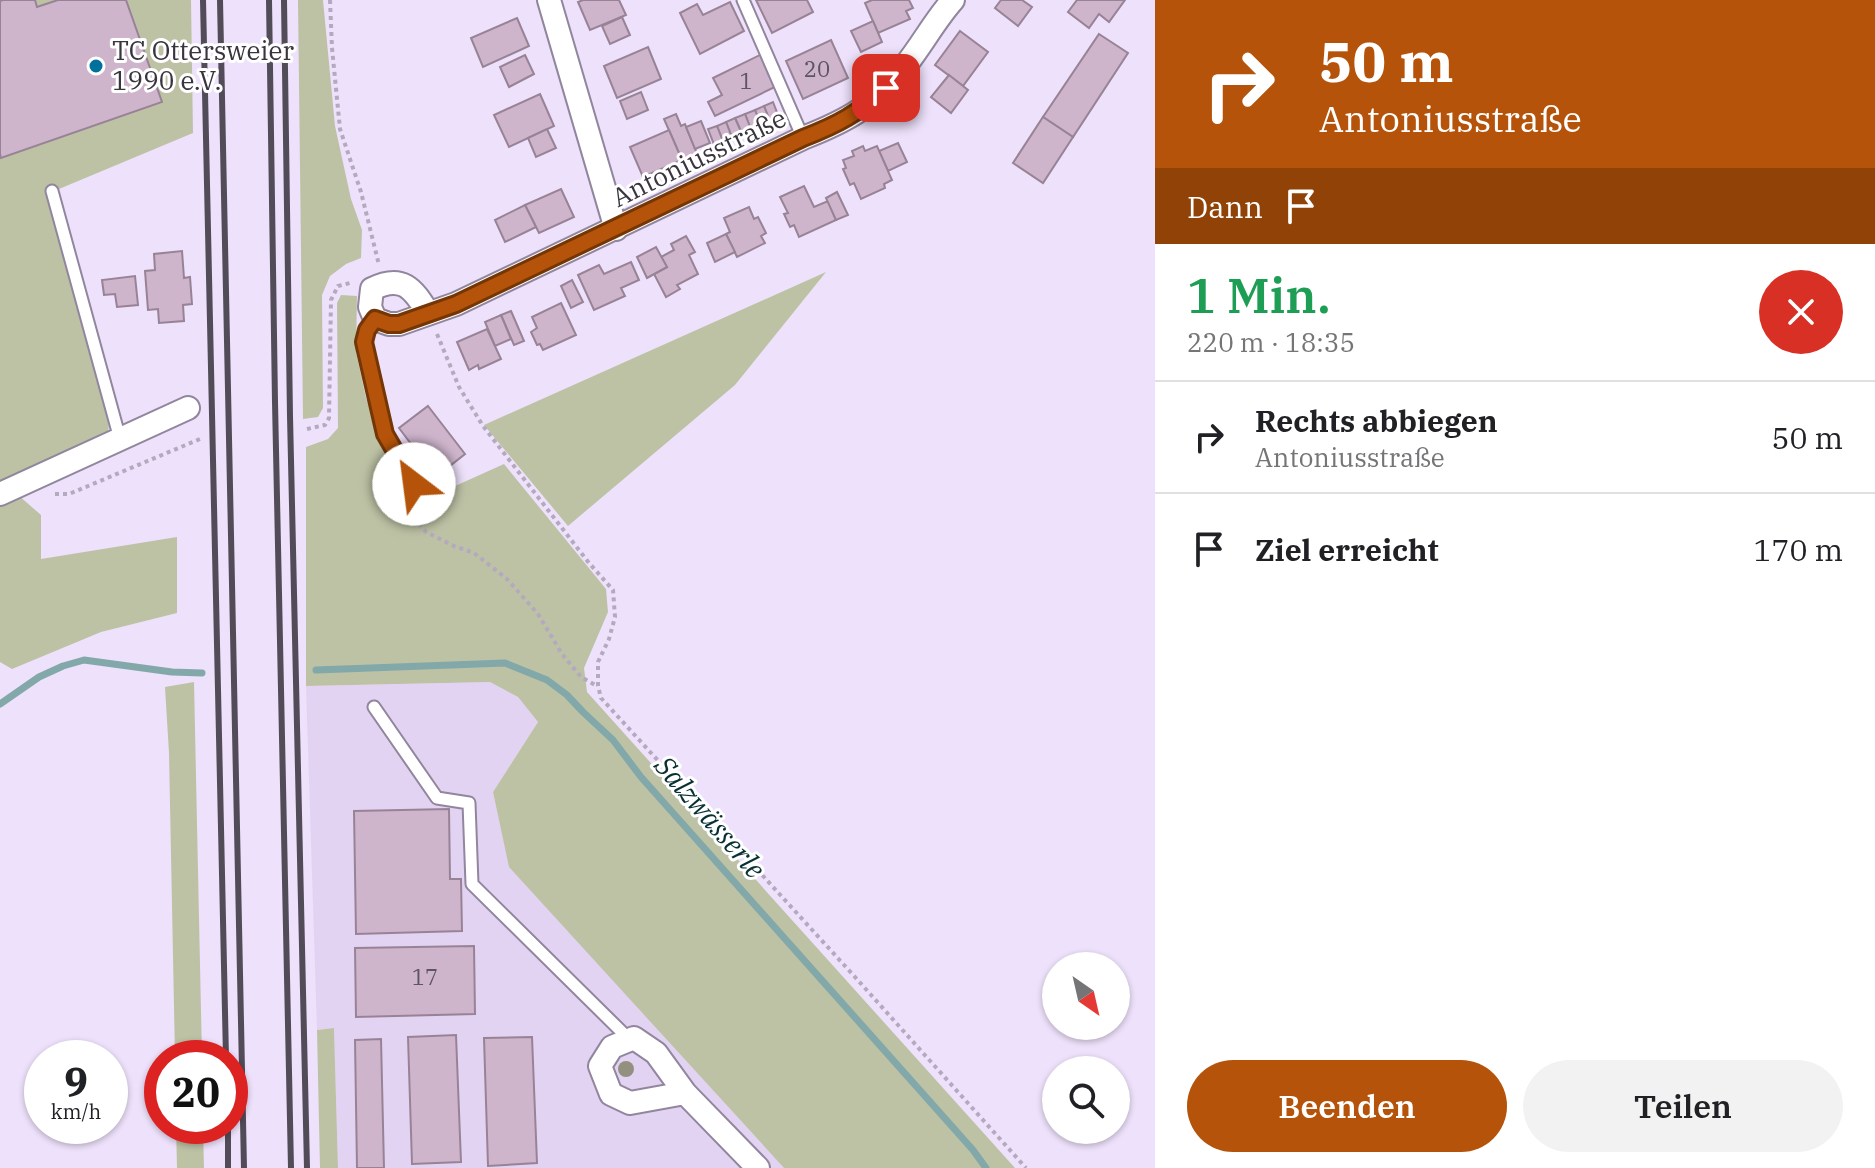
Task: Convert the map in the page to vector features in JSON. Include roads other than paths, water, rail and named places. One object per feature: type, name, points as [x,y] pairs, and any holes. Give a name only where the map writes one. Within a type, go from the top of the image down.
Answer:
[{"type":"street","points":[[549,0],[616,229]]},
{"type":"street","name":"Antoniusstraße","points":[[375,319],[399,324],[456,304],[803,138],[841,123],[886,88],[953,0]]},
{"type":"street","points":[[375,319],[370,307],[379,285],[399,282],[416,292],[428,313]]},
{"type":"street","points":[[0,494],[188,408]]},
{"type":"street","points":[[685,1093],[630,1103],[611,1094],[600,1066],[612,1047],[634,1038],[656,1053],[685,1093],[758,1168]]},
{"type":"lane","points":[[743,0],[803,138]]},
{"type":"lane","points":[[52,191],[120,439]]},
{"type":"lane","points":[[375,319],[367,330],[364,342],[367,359],[385,434],[414,484]]},
{"type":"lane","points":[[374,707],[437,798],[469,803],[472,884],[630,1040]]},
{"type":"waterway","name":"Salzwässerle","points":[[0,704],[39,677],[84,660],[202,673]]},
{"type":"waterway","name":"Salzwässerle","points":[[316,670],[505,663],[547,680],[613,740],[641,777],[986,1168]]},
{"type":"railway","points":[[203,0],[226,1040]]},
{"type":"railway","points":[[220,0],[244,1168]]},
{"type":"railway","points":[[269,0],[291,1168]]},
{"type":"railway","points":[[284,0],[307,1168]]},
{"type":"railway","points":[[228,1144],[228,1168]]},
{"type":"place","name":"TC Ottersweier 1990 e.V.","points":[[96,66]]}]
